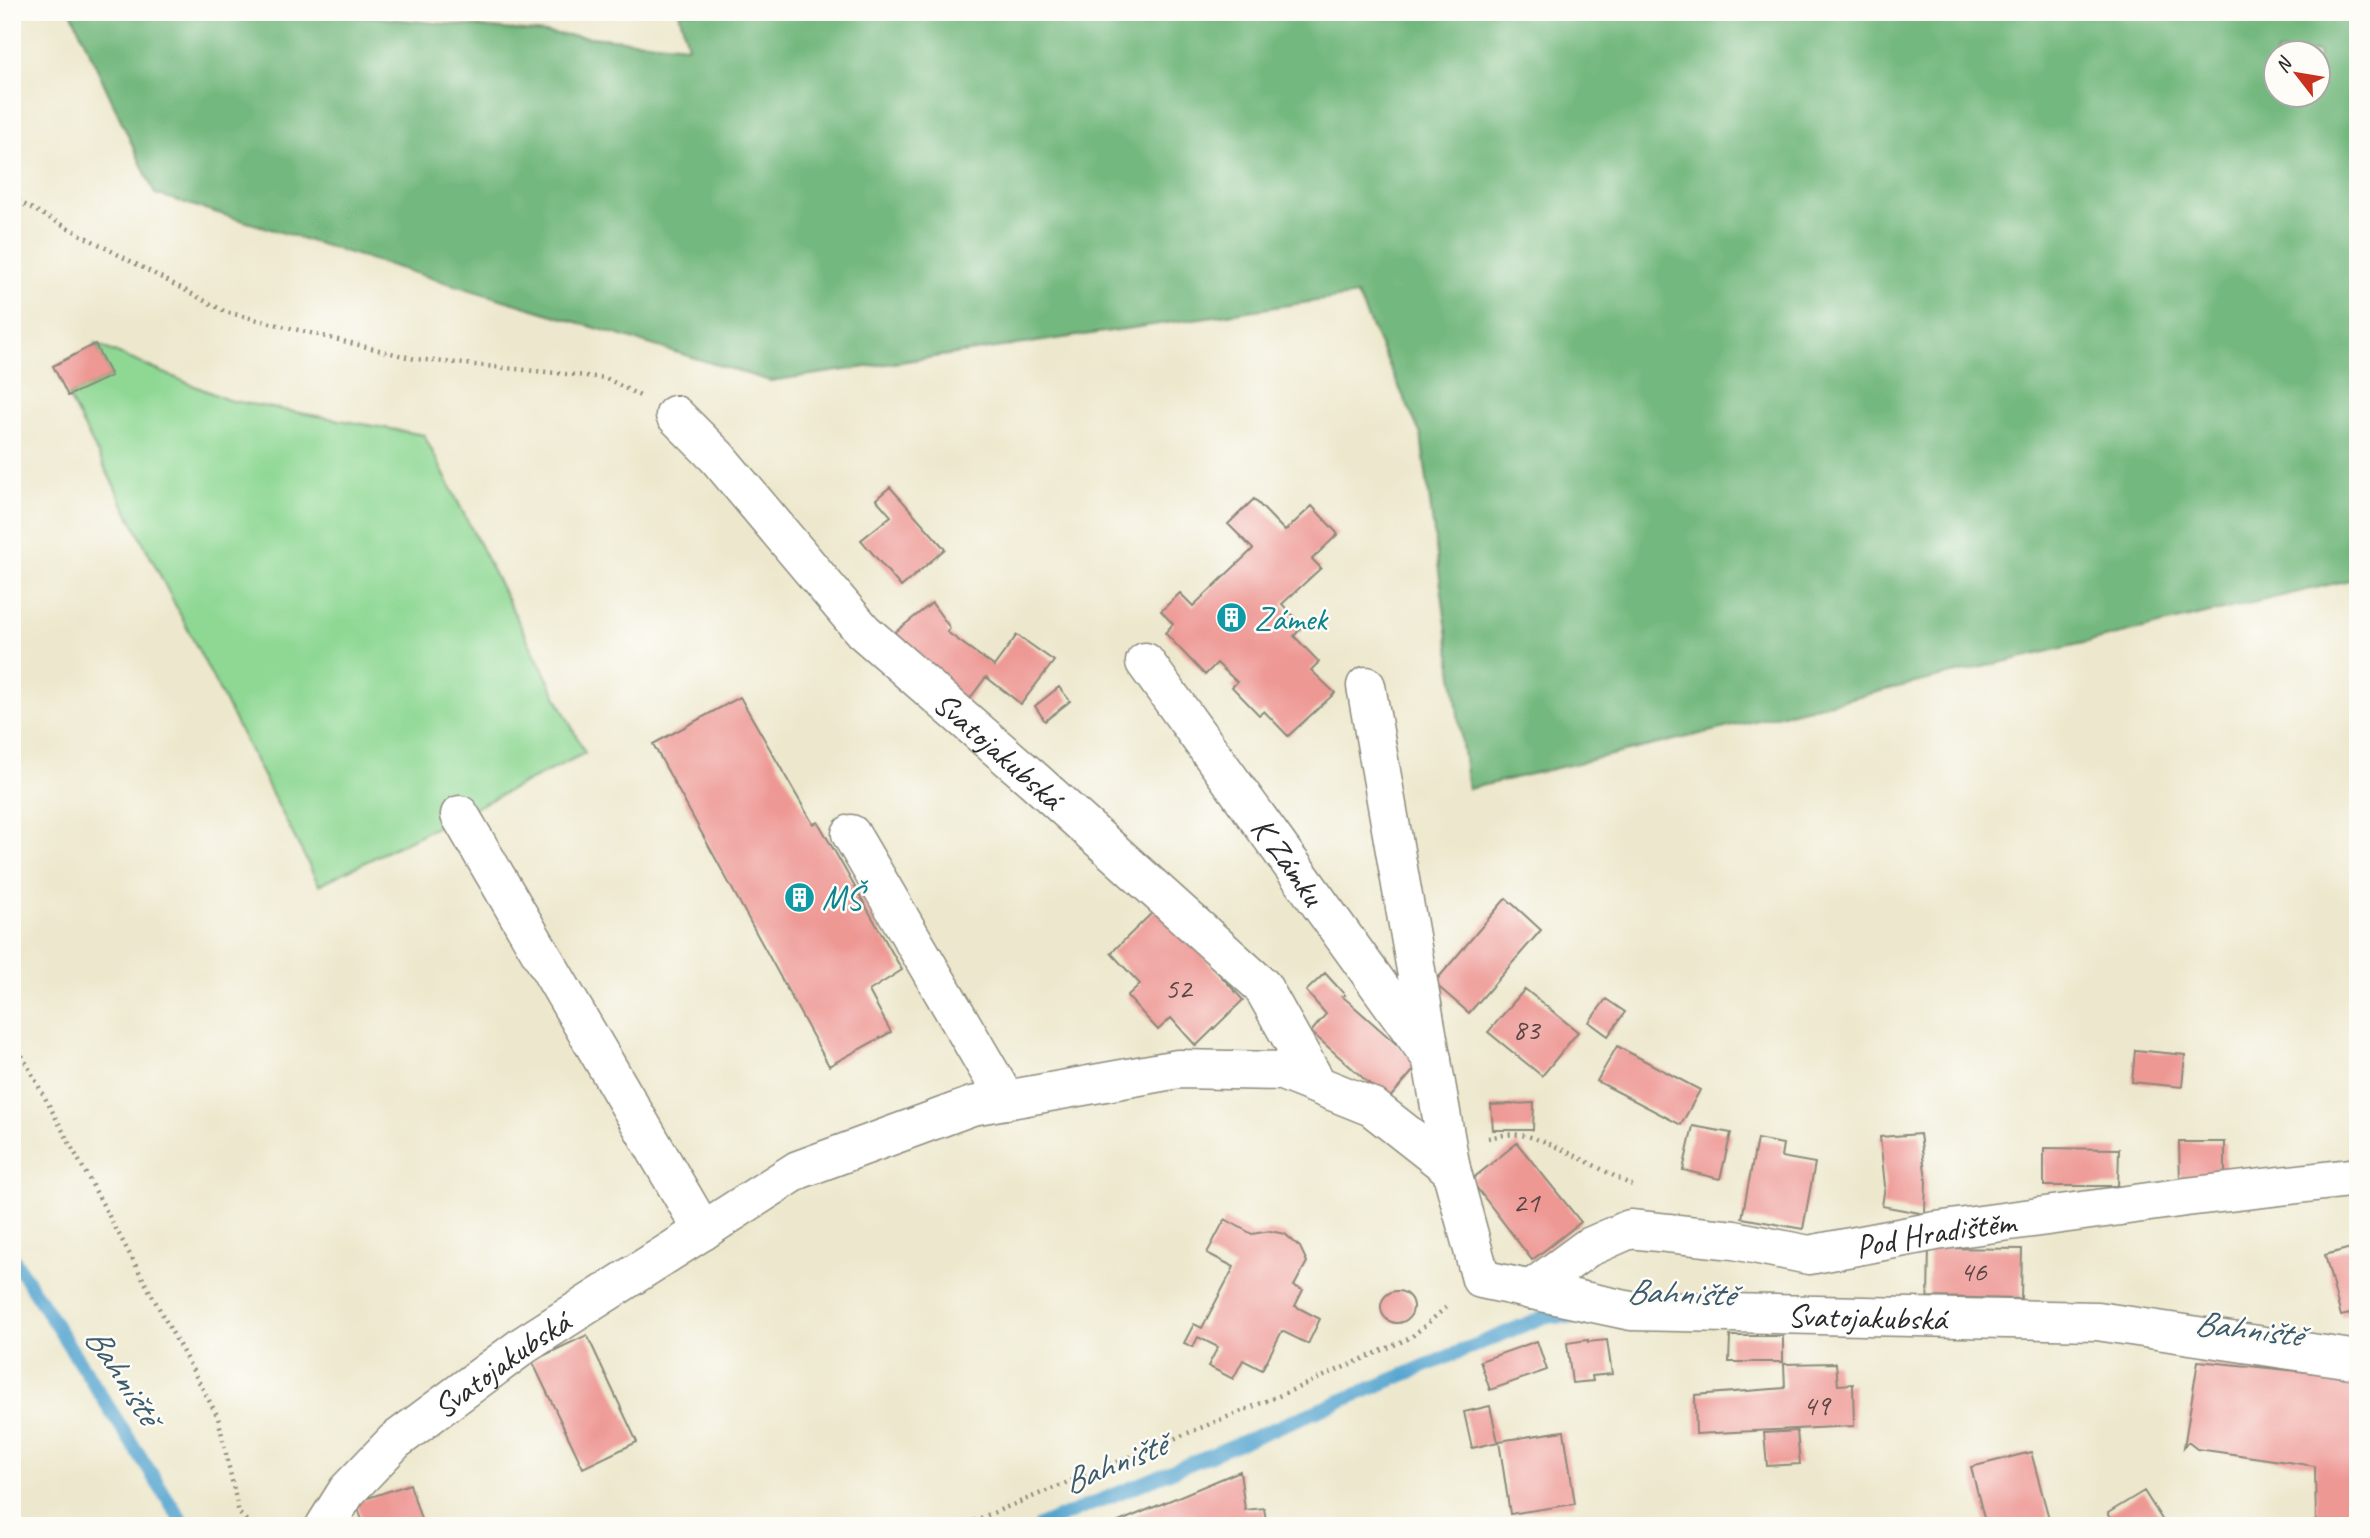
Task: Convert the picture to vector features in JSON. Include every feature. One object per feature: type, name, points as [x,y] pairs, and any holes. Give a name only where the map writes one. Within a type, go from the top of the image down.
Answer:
[{"type":"street","name":"Svatojakubská","points":[[675,415],[718,457],[863,631],[1035,781],[1262,986],[1317,1084]]},
{"type":"street","name":"K Zámku","points":[[1145,662],[1432,1059]]},
{"type":"street","points":[[1366,686],[1449,1158],[1481,1279]]},
{"type":"street","points":[[460,814],[703,1231]]},
{"type":"street","points":[[851,834],[1006,1100]]},
{"type":"street","name":"Svatojakubská","points":[[325,1526],[346,1491],[395,1441],[524,1345],[798,1170],[972,1106],[1178,1069],[1282,1071],[1372,1107],[1449,1158]]},
{"type":"street","name":"Pod Hradištěm","points":[[1530,1290],[1587,1248],[1630,1228],[1734,1240],[1808,1255],[1936,1231],[2358,1177]]},
{"type":"street","name":"Svatojakubská","points":[[1481,1279],[1631,1311],[2096,1321],[2358,1360]]},
{"type":"path","points":[[12,198],[226,312],[415,359],[606,378],[675,415]]},
{"type":"path","points":[[12,1037],[218,1417],[239,1513],[252,1526]]},
{"type":"path","points":[[1449,1158],[1502,1135],[1522,1135],[1553,1146],[1640,1189]]},
{"type":"path","points":[[961,1526],[1281,1395],[1409,1338],[1481,1279]]},
{"type":"green space","points":[[71,12],[316,12],[688,46],[679,12],[2358,12],[2358,578],[1468,789],[1421,435],[1357,295],[770,381],[155,194]]},
{"type":"green space","points":[[95,344],[228,400],[424,435],[585,753],[319,885],[68,396],[111,376]]},
{"type":"building","points":[[95,344],[111,376],[68,396],[53,366]]},
{"type":"building","points":[[890,487],[945,549],[901,587],[861,540],[891,516],[876,499]]},
{"type":"building","name":"Zámek","points":[[1254,499],[1285,531],[1312,506],[1338,534],[1312,559],[1321,568],[1282,604],[1303,626],[1294,636],[1319,662],[1311,670],[1335,693],[1288,736],[1264,711],[1259,715],[1232,687],[1237,682],[1217,663],[1205,675],[1165,633],[1173,624],[1161,611],[1180,593],[1193,606],[1253,549],[1228,524]]},
{"type":"building","points":[[932,603],[950,628],[947,632],[994,666],[1017,635],[1054,661],[1021,704],[986,677],[965,705],[889,637]]},
{"type":"building","points":[[1059,687],[1070,701],[1045,721],[1035,706]]},
{"type":"building","name":"MŠ","points":[[740,697],[813,824],[818,822],[902,970],[869,991],[891,1032],[829,1066],[653,744]]},
{"type":"building","points":[[1506,898],[1541,930],[1469,1013],[1434,983]]},
{"type":"building","points":[[1158,907],[1243,1000],[1196,1046],[1171,1018],[1158,1030],[1127,996],[1140,984],[1111,953]]},
{"type":"building","points":[[1325,973],[1345,995],[1342,996],[1419,1064],[1388,1100],[1311,1032],[1326,1014],[1306,991]]},
{"type":"building","points":[[1525,989],[1578,1032],[1542,1076],[1488,1032]]},
{"type":"building","points":[[1606,999],[1625,1012],[1608,1036],[1589,1022]]},
{"type":"building","points":[[1617,1046],[1700,1090],[1681,1125],[1597,1081]]},
{"type":"building","points":[[2135,1050],[2185,1055],[2182,1087],[2132,1082]]},
{"type":"building","points":[[1534,1103],[1533,1130],[1493,1130],[1491,1105]]},
{"type":"building","points":[[1693,1126],[1731,1133],[1720,1179],[1683,1170]]},
{"type":"building","points":[[1920,1134],[1926,1179],[1925,1214],[1882,1206],[1885,1186],[1880,1137]]},
{"type":"building","points":[[1757,1139],[1783,1144],[1781,1157],[1815,1163],[1803,1229],[1742,1218]]},
{"type":"building","points":[[2179,1142],[2225,1142],[2225,1183],[2180,1183]]},
{"type":"building","points":[[1517,1143],[1581,1222],[1532,1260],[1471,1180]]},
{"type":"building","points":[[2044,1148],[2119,1149],[2118,1186],[2044,1186]]},
{"type":"building","points":[[1225,1219],[1252,1234],[1270,1231],[1285,1234],[1300,1247],[1307,1262],[1294,1286],[1303,1290],[1295,1306],[1320,1319],[1308,1344],[1282,1331],[1262,1370],[1243,1360],[1233,1379],[1208,1366],[1218,1347],[1198,1337],[1193,1347],[1184,1343],[1194,1324],[1202,1328],[1234,1267],[1207,1253]]},
{"type":"building","points":[[2358,1246],[2358,1312],[2341,1316],[2325,1255]]},
{"type":"building","points":[[1929,1248],[2022,1249],[2021,1299],[1928,1297]]},
{"type":"building","points":[[1397,1291],[1409,1295],[1413,1307],[1409,1319],[1397,1323],[1385,1319],[1381,1307],[1385,1295]]},
{"type":"building","points":[[587,1335],[637,1442],[583,1468],[532,1361]]},
{"type":"building","points":[[1730,1336],[1783,1336],[1783,1362],[1729,1362]]},
{"type":"building","points":[[1607,1340],[1612,1374],[1592,1376],[1593,1381],[1572,1383],[1567,1343]]},
{"type":"building","points":[[1537,1341],[1547,1370],[1490,1390],[1480,1361]]},
{"type":"building","points":[[2198,1361],[2358,1377],[2358,1526],[2316,1526],[2315,1466],[2197,1449],[2188,1442],[2184,1447]]},
{"type":"building","points":[[1836,1363],[1838,1385],[1853,1384],[1854,1426],[1696,1434],[1695,1395],[1785,1388],[1784,1364]]},
{"type":"building","points":[[1490,1406],[1498,1442],[1472,1448],[1464,1412]]},
{"type":"building","points":[[1564,1431],[1575,1504],[1510,1514],[1499,1441]]},
{"type":"building","points":[[1797,1431],[1800,1464],[1767,1466],[1764,1433]]},
{"type":"building","points":[[2031,1452],[2051,1526],[1986,1526],[1971,1467]]},
{"type":"building","points":[[1240,1471],[1245,1510],[1264,1508],[1267,1526],[1109,1526]]},
{"type":"building","points":[[410,1484],[423,1526],[364,1526],[356,1502]]},
{"type":"building","points":[[2144,1491],[2163,1521],[2156,1526],[2115,1526],[2108,1513]]},
{"type":"waterway","name":"Bahniště","points":[[12,1257],[185,1526]]},
{"type":"waterway","name":"Bahniště","points":[[1039,1526],[1546,1316],[1585,1318]]},
{"type":"place","name":"Zámek","points":[[1231,618]]},
{"type":"place","name":"MŠ","points":[[799,897]]}]
